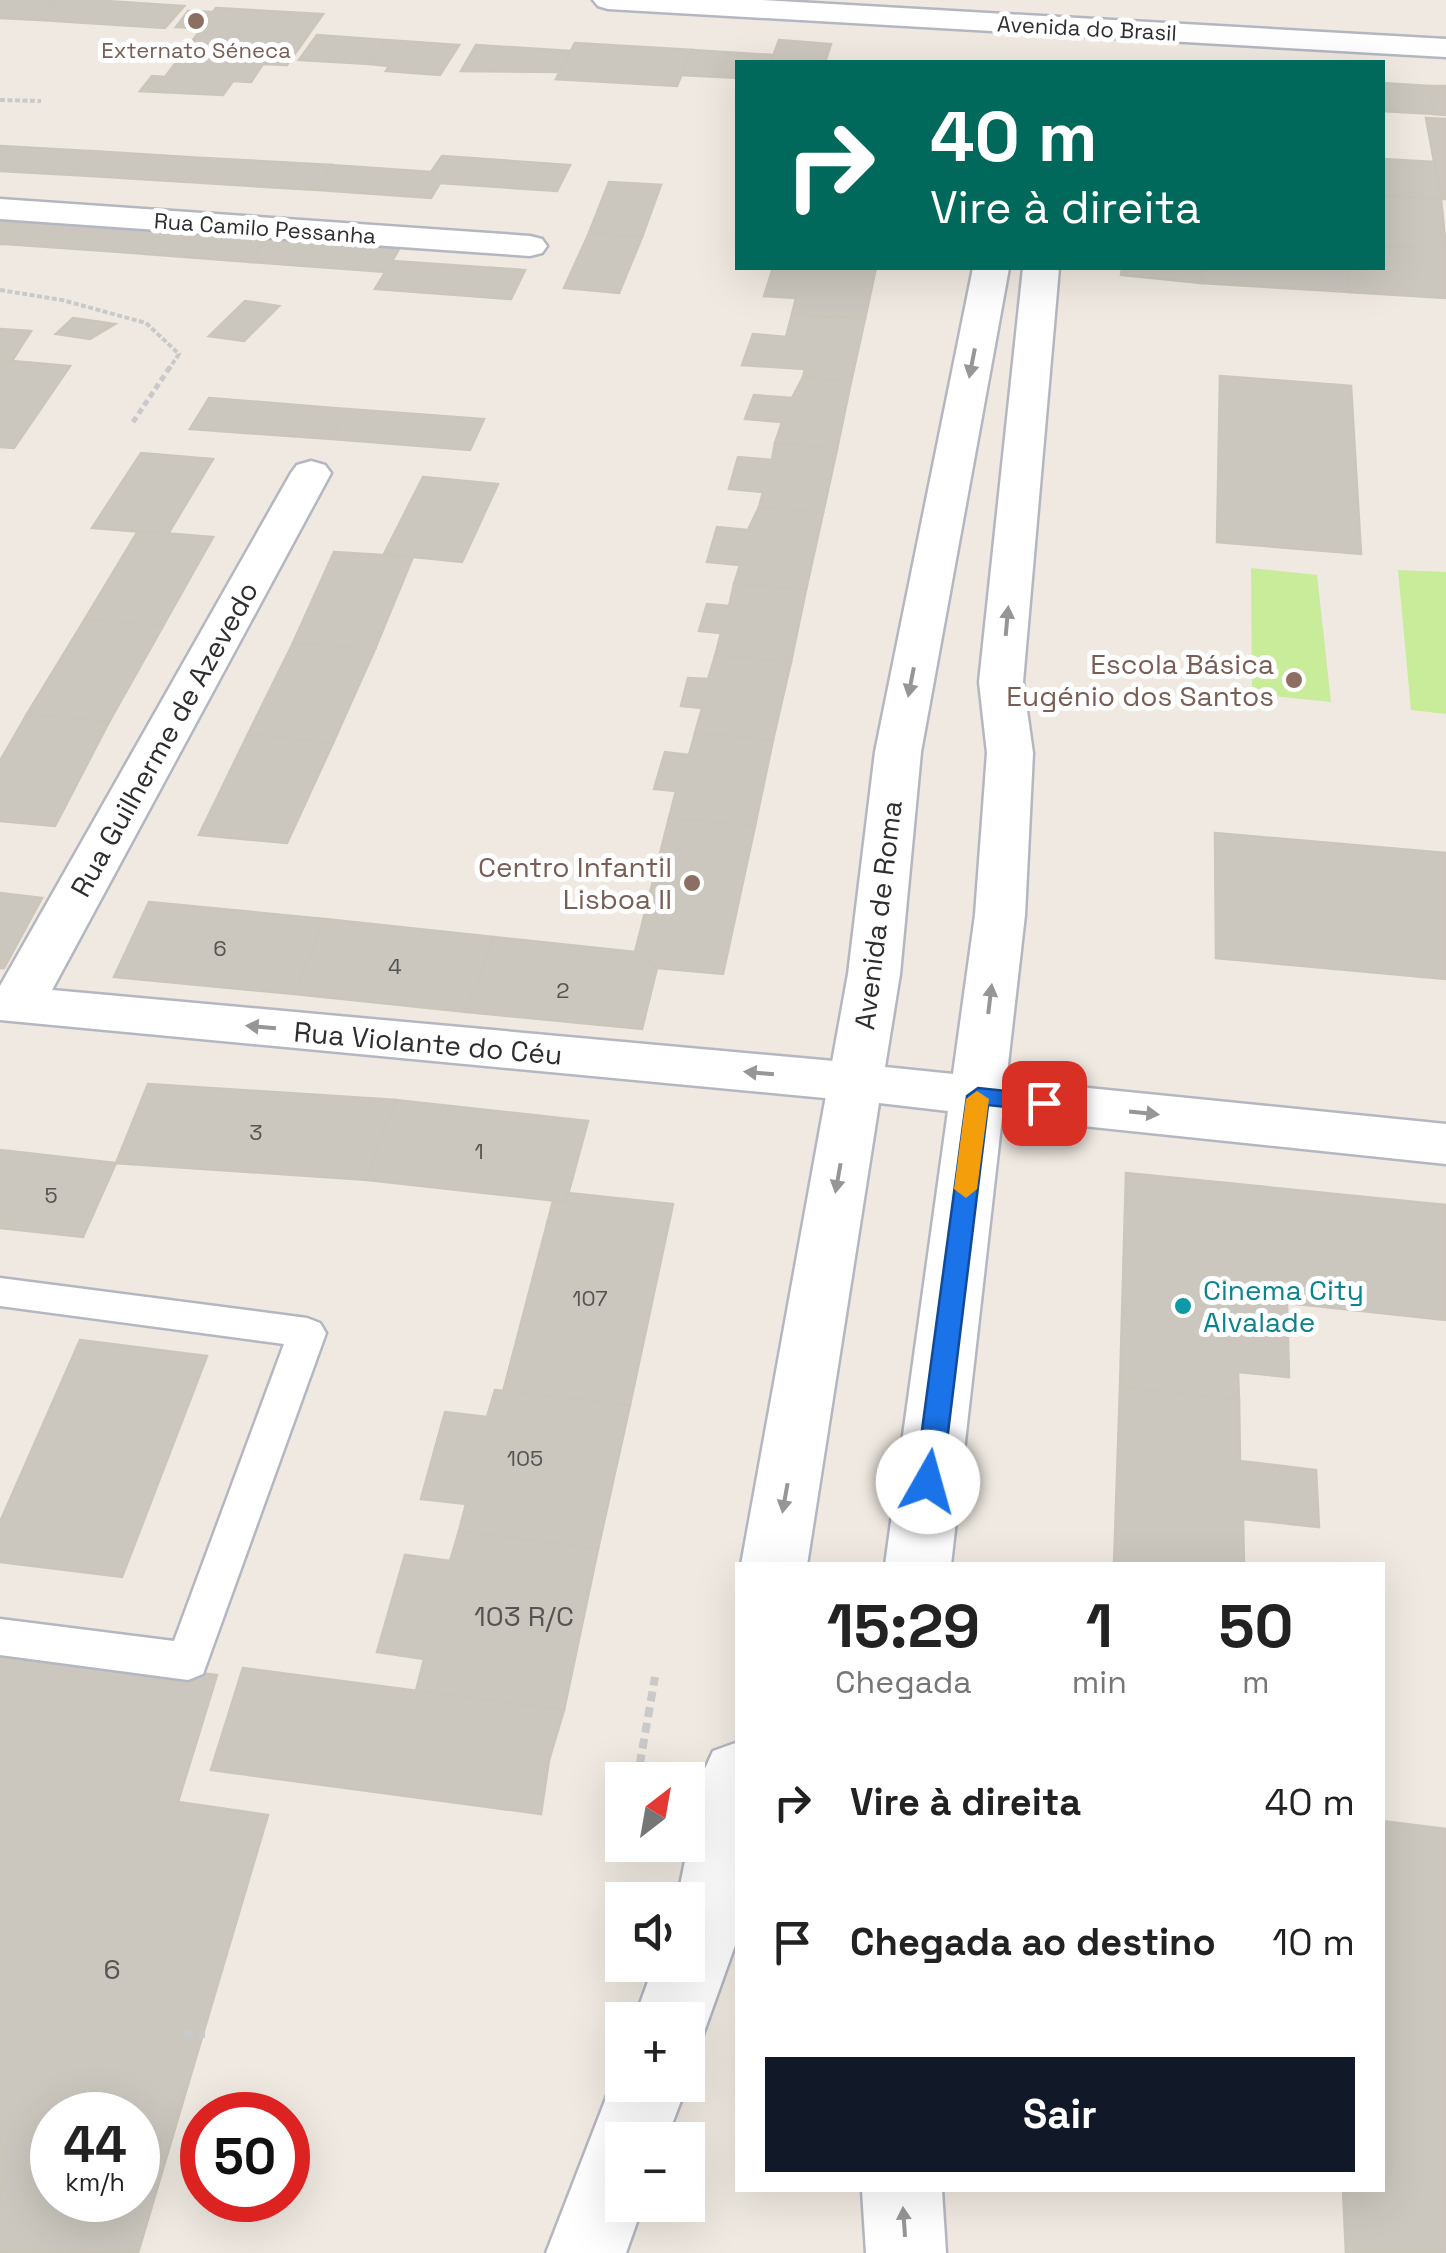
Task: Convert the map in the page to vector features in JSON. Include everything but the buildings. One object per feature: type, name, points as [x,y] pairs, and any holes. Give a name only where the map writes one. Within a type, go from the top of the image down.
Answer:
[{"type":"main road","name":"Avenida do Brasil","points":[[608,0],[1022,24],[1068,41],[1172,33],[1446,48]]},
{"type":"main road","points":[[1016,56],[1022,24]]},
{"type":"main road","points":[[1116,60],[1172,33]]},
{"type":"main road","name":"Rua Camilo Pessanha","points":[[0,209],[530,246]]},
{"type":"main road","name":"Avenida de Roma","points":[[775,1562],[874,974],[898,752],[991,270]]},
{"type":"main road","points":[[918,1562],[1000,916],[1010,753],[1001,682],[1041,270]]},
{"type":"main road","name":"Rua Guilherme de Azevedo","points":[[9,1004],[311,473]]},
{"type":"main road","name":"Rua Violante do Céu","points":[[9,1004],[856,1082],[1446,1144]]},
{"type":"main road","points":[[678,2002],[717,1890],[735,1790]]},
{"type":"main road","points":[[902,2192],[906,2253]]},
{"type":"main road","points":[[586,2253],[605,2200]]},
{"type":"lane","points":[[0,1292],[308,1333],[188,1661],[0,1637]]},
{"type":"path","points":[[0,100],[41,100]]},
{"type":"path","points":[[0,290],[62,300],[146,323],[179,354],[132,422]]},
{"type":"path","points":[[640,1762],[656,1677]]},
{"type":"path","points":[[183,2033],[205,2034]]},
{"type":"green space","points":[[1251,568],[1317,575],[1331,702],[1252,694]]},
{"type":"green space","points":[[1398,570],[1446,572],[1446,714],[1411,710]]},
{"type":"slow traffic","points":[[966,1189],[977,1099]]},
{"type":"place","name":"Externato Séneca","points":[[196,21]]},
{"type":"place","name":"Escola Básica Eugénio dos Santos","points":[[1294,680]]},
{"type":"place","name":"Centro Infantil Lisboa II","points":[[692,883]]},
{"type":"place","name":"Cinema City Alvalade","points":[[1183,1306]]},
{"type":"route","points":[[928,1482],[978,1096],[1044,1103]]}]
